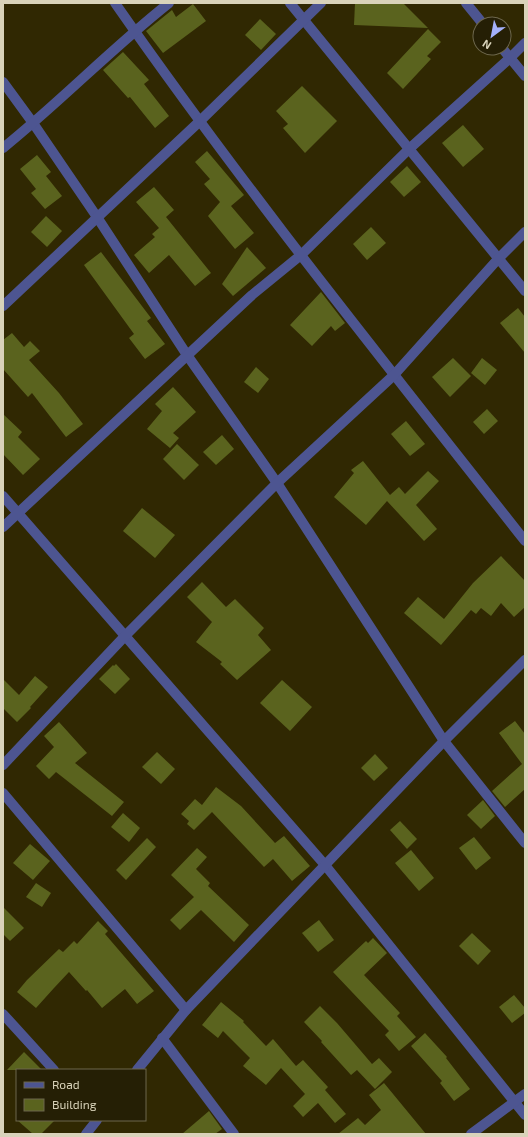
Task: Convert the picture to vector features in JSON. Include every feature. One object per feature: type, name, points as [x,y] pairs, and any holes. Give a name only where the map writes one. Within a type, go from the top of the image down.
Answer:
[{"type":"street","points":[[115,3],[200,121],[300,255],[525,541]]},
{"type":"street","points":[[3,148],[33,124],[134,31],[169,3]]},
{"type":"street","points":[[290,3],[525,291]]},
{"type":"street","points":[[3,306],[200,121],[321,3]]},
{"type":"street","points":[[466,3],[477,16]]},
{"type":"street","points":[[3,527],[252,295],[300,255],[409,149],[525,43]]},
{"type":"street","points":[[510,58],[525,76]]},
{"type":"street","points":[[3,82],[97,217],[187,355],[277,483],[444,741],[525,843]]},
{"type":"street","points":[[3,765],[125,636],[277,483],[394,375],[498,259],[525,232]]},
{"type":"street","points":[[3,496],[325,865],[525,1115]]},
{"type":"street","points":[[137,1069],[186,1010],[444,741],[525,660]]},
{"type":"street","points":[[3,793],[186,1010]]},
{"type":"street","points":[[3,1014],[53,1069]]},
{"type":"street","points":[[162,1038],[234,1134]]},
{"type":"street","points":[[470,1134],[525,1094]]},
{"type":"street","points":[[86,1134],[96,1121]]},
{"type":"building","points":[[355,3],[403,3],[428,28],[354,25]]},
{"type":"building","points":[[193,4],[206,21],[163,53],[146,31],[172,10],[176,17]]},
{"type":"building","points":[[260,19],[276,34],[261,50],[245,35]]},
{"type":"building","points":[[428,29],[441,42],[427,56],[431,59],[403,89],[387,73]]},
{"type":"building","points":[[123,52],[149,80],[144,84],[169,116],[155,128],[130,97],[128,98],[103,70]]},
{"type":"building","points":[[302,86],[337,121],[305,153],[283,128],[288,124],[276,111]]},
{"type":"building","points":[[463,125],[484,149],[463,167],[442,143]]},
{"type":"building","points":[[207,151],[244,195],[231,206],[254,233],[235,249],[208,216],[220,202],[204,184],[210,179],[195,162]]},
{"type":"building","points":[[37,155],[51,172],[46,176],[62,196],[45,209],[31,193],[36,189],[20,169]]},
{"type":"building","points":[[407,166],[421,182],[404,197],[390,182]]},
{"type":"building","points":[[154,187],[174,210],[166,217],[211,273],[195,286],[169,255],[149,273],[134,255],[155,237],[152,234],[159,228],[136,202]]},
{"type":"building","points":[[46,216],[62,231],[47,247],[31,232]]},
{"type":"building","points":[[371,227],[386,243],[367,260],[353,244]]},
{"type":"building","points":[[247,247],[266,268],[233,296],[222,284]]},
{"type":"building","points":[[101,252],[151,318],[147,321],[165,344],[145,359],[129,338],[134,334],[84,265]]},
{"type":"building","points":[[321,292],[345,323],[335,331],[331,326],[312,346],[290,325]]},
{"type":"building","points":[[518,308],[525,317],[525,353],[500,323]]},
{"type":"building","points":[[12,333],[24,347],[30,341],[40,351],[29,360],[59,393],[83,424],[66,437],[32,393],[28,397],[3,369],[3,340]]},
{"type":"building","points":[[453,358],[471,376],[450,397],[432,377]]},
{"type":"building","points":[[482,358],[497,370],[485,385],[471,373]]},
{"type":"building","points":[[256,367],[269,379],[258,393],[244,382]]},
{"type":"building","points":[[173,387],[196,412],[173,433],[179,438],[170,448],[147,429],[162,411],[155,404]]},
{"type":"building","points":[[487,409],[498,421],[484,434],[473,422]]},
{"type":"building","points":[[3,414],[22,432],[18,437],[40,459],[23,475],[3,454]]},
{"type":"building","points":[[406,421],[425,444],[410,456],[391,434]]},
{"type":"building","points":[[222,435],[234,449],[216,465],[203,452]]},
{"type":"building","points":[[177,444],[199,465],[184,480],[163,459]]},
{"type":"building","points":[[363,461],[390,495],[399,487],[405,494],[428,471],[439,481],[416,505],[437,529],[424,541],[387,501],[366,525],[334,497],[354,473],[351,470]]},
{"type":"building","points":[[142,508],[175,535],[155,558],[123,531]]},
{"type":"building","points":[[501,556],[525,581],[525,607],[514,617],[501,603],[491,616],[481,608],[476,614],[471,610],[441,645],[404,613],[418,597],[444,619],[473,583]]},
{"type":"building","points":[[202,582],[226,607],[235,599],[264,628],[258,635],[271,650],[237,680],[220,664],[222,662],[196,642],[212,622],[187,597]]},
{"type":"building","points":[[116,664],[130,679],[115,694],[99,679],[113,665],[114,666]]},
{"type":"building","points":[[35,676],[48,687],[17,722],[3,708],[3,679],[19,695]]},
{"type":"building","points":[[282,680],[312,707],[290,731],[260,703]]},
{"type":"building","points":[[515,721],[525,734],[525,789],[505,807],[492,791],[522,764],[499,733]]},
{"type":"building","points":[[59,722],[87,753],[75,763],[124,802],[112,816],[56,772],[49,779],[36,766],[54,747],[44,736]]},
{"type":"building","points":[[157,752],[175,769],[161,784],[142,767]]},
{"type":"building","points":[[375,754],[388,768],[374,781],[361,768]]},
{"type":"building","points":[[216,787],[241,806],[275,843],[284,836],[310,866],[292,881],[273,859],[264,867],[212,812],[194,830],[187,824],[189,821],[181,814],[195,799],[202,805]]},
{"type":"building","points":[[483,800],[495,816],[481,829],[467,815]]},
{"type":"building","points":[[123,813],[140,828],[129,842],[111,827]]},
{"type":"building","points":[[400,821],[417,839],[407,849],[390,830]]},
{"type":"building","points":[[474,837],[491,858],[476,870],[459,848]]},
{"type":"building","points":[[147,838],[156,847],[126,880],[116,870]]},
{"type":"building","points":[[30,844],[50,861],[33,880],[13,863]]},
{"type":"building","points":[[197,848],[207,857],[196,869],[210,883],[208,886],[249,925],[234,942],[201,910],[180,930],[170,920],[194,897],[171,875]]},
{"type":"building","points":[[411,850],[434,878],[419,891],[395,863]]},
{"type":"building","points":[[36,883],[51,893],[42,907],[26,897]]},
{"type":"building","points":[[3,907],[24,928],[10,941],[3,934]]},
{"type":"building","points":[[319,920],[334,940],[318,952],[302,933]]},
{"type":"building","points":[[98,921],[108,931],[105,934],[154,991],[137,1004],[125,989],[102,1008],[69,972],[36,1008],[17,992],[27,980],[59,949],[63,952],[74,941],[77,944]]},
{"type":"building","points":[[472,933],[491,951],[478,965],[459,946]]},
{"type":"building","points":[[373,938],[387,953],[364,975],[400,1013],[397,1016],[416,1037],[399,1051],[385,1035],[389,1031],[333,972],[366,941],[368,943]]},
{"type":"building","points":[[514,995],[525,1008],[525,1013],[512,1023],[499,1007]]},
{"type":"building","points":[[221,1002],[244,1021],[243,1022],[266,1046],[273,1039],[296,1066],[303,1060],[328,1087],[325,1090],[346,1114],[335,1123],[318,1103],[303,1117],[293,1106],[305,1094],[281,1068],[266,1085],[243,1066],[250,1058],[223,1031],[218,1038],[202,1025]]},
{"type":"building","points":[[320,1006],[337,1023],[372,1064],[379,1058],[392,1072],[375,1089],[357,1070],[351,1075],[304,1022]]},
{"type":"building","points":[[425,1033],[447,1057],[446,1058],[470,1089],[454,1101],[440,1083],[442,1081],[411,1046]]},
{"type":"building","points":[[24,1052],[41,1069],[16,1069],[7,1070]]},
{"type":"building","points":[[384,1083],[426,1134],[338,1134],[358,1118],[365,1125],[381,1110],[369,1095]]},
{"type":"building","points":[[209,1111],[222,1129],[215,1134],[182,1134]]},
{"type":"building","points":[[18,1121],[54,1121],[41,1134],[33,1134]]}]
